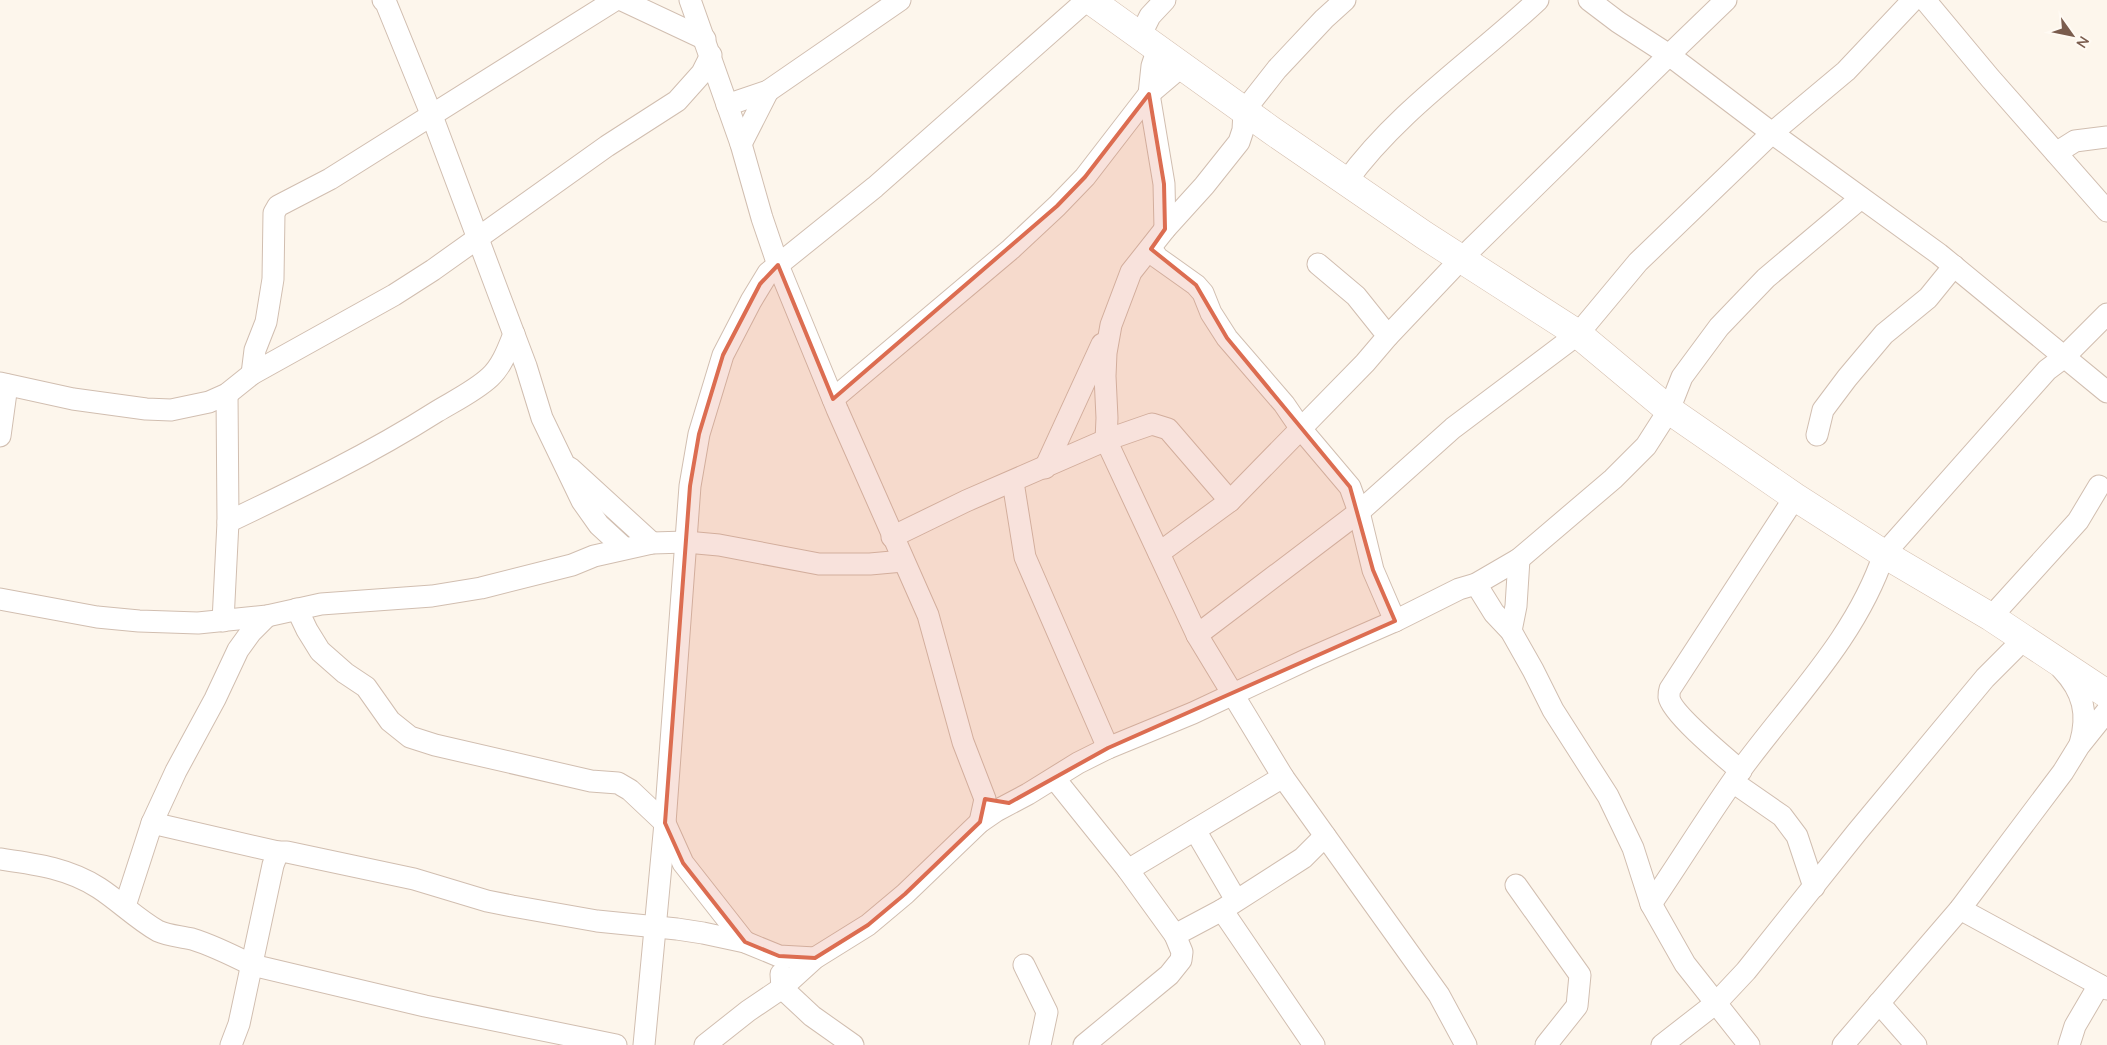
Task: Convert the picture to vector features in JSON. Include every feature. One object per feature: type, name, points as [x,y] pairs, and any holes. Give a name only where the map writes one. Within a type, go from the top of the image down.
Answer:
[{"type":"street","points":[[252,374],[255,350],[266,322],[273,279],[274,213],[278,206],[330,179],[615,0]]},
{"type":"street","points":[[622,0],[708,47]]},
{"type":"street","points":[[690,0],[741,144],[762,218],[778,265],[892,538],[928,615],[963,742],[985,799],[980,822]]},
{"type":"street","points":[[727,105],[768,91],[900,0]]},
{"type":"street","points":[[644,1045],[665,823],[690,486],[699,434],[723,355],[760,284],[768,273],[882,181],[1088,0],[1346,182],[1461,260],[1578,334],[1668,410],[1795,497],[1884,554],[1992,617],[2107,694]]},
{"type":"street","points":[[1165,0],[1150,16],[1149,42],[1152,66],[1150,94],[1164,184],[1165,229]]},
{"type":"street","points":[[1045,468],[1111,325],[1131,272],[1239,142],[1244,130],[1244,111],[1277,69],[1324,19],[1345,0]]},
{"type":"street","points":[[1346,182],[1364,156],[1409,112],[1538,0]]},
{"type":"street","points":[[1589,0],[1618,22],[1669,55],[1772,134],[1954,266],[2034,331],[2063,358],[2107,392]]},
{"type":"street","points":[[1158,553],[1230,501],[1365,363],[1388,336],[1461,260],[1726,0]]},
{"type":"street","points":[[1197,635],[1360,512],[1453,428],[1578,334],[1638,262],[1772,134],[1846,71],[1913,0]]},
{"type":"street","points":[[1926,0],[2107,211]]},
{"type":"street","points":[[386,1],[432,116],[526,366],[542,418],[582,501],[599,525],[624,548]]},
{"type":"street","points":[[677,101],[702,73],[708,47]]},
{"type":"street","points":[[833,399],[1011,249],[1057,206],[1085,177],[1150,94],[1182,66]]},
{"type":"street","points":[[0,436],[4,384],[73,399],[146,409],[171,410],[209,402],[227,394],[252,374],[394,294],[607,146],[677,101],[721,84]]},
{"type":"street","points":[[741,144],[768,91]]},
{"type":"street","points":[[2056,153],[2075,142],[2107,137]]},
{"type":"street","points":[[706,1045],[748,1011],[782,988],[815,958],[868,925],[905,894],[980,822],[1009,803],[1108,748],[1395,621],[1459,589],[1476,584],[1520,559],[1613,479],[1646,446],[1668,410],[1682,377],[1719,327],[1766,278],[1861,198]]},
{"type":"street","points":[[1150,249],[1158,258],[1196,285],[1227,338],[1284,404],[1301,429],[1350,487],[1360,512],[1374,570],[1395,621]]},
{"type":"street","points":[[1318,264],[1356,296],[1388,336]]},
{"type":"street","points":[[1817,435],[1823,410],[1847,378],[1884,334],[1928,298],[1954,266]]},
{"type":"street","points":[[1651,904],[1737,776],[1827,661],[1862,605],[1876,578],[1884,554],[2047,370],[2063,358],[2107,314]]},
{"type":"street","points":[[1111,325],[1104,376],[1107,418],[1106,440],[1197,635],[1234,693],[1283,777],[1439,995],[1466,1045]]},
{"type":"street","points":[[228,522],[339,469],[463,396],[491,376],[502,362],[514,334]]},
{"type":"street","points":[[222,621],[228,522],[227,394]]},
{"type":"street","points":[[892,538],[966,501],[1106,440],[1152,424],[1168,429],[1230,501]]},
{"type":"street","points":[[561,459],[652,542]]},
{"type":"street","points":[[1013,482],[1025,557],[1108,748]]},
{"type":"street","points":[[1992,617],[2078,521],[2099,486]]},
{"type":"street","points":[[1795,497],[1670,689],[1669,698],[1676,710],[1704,738],[1737,776],[1782,816],[1797,836],[1814,887]]},
{"type":"street","points":[[594,556],[599,525]]},
{"type":"street","points":[[0,599],[97,617],[139,622],[198,623],[267,616],[321,604],[432,596],[481,588],[572,565],[594,556],[652,542],[686,542],[719,545],[819,564],[870,564],[903,561]]},
{"type":"street","points":[[1511,631],[1516,606],[1520,559]]},
{"type":"street","points":[[1476,584],[1494,613],[1511,631],[1553,710],[1592,770],[1623,826],[1633,848],[1651,904],[1685,964],[1750,1045]]},
{"type":"street","points":[[297,610],[320,651],[345,673],[366,687],[390,721],[410,737],[435,745],[591,781],[618,783],[630,790],[665,823],[683,863],[745,942]]},
{"type":"street","points":[[125,906],[152,823],[176,771],[215,699],[238,650],[251,632],[267,616]]},
{"type":"street","points":[[1662,1045],[1716,1003],[1746,972],[1985,678],[2024,639]]},
{"type":"street","points":[[2054,660],[2073,680],[2081,695],[2084,720],[2079,746]]},
{"type":"street","points":[[1843,1045],[1960,909],[2063,772],[2079,746],[2107,711]]},
{"type":"street","points":[[1128,870],[1283,777]]},
{"type":"street","points":[[1055,779],[1128,870],[1175,935],[1182,952],[1181,960],[1169,975],[1084,1045]]},
{"type":"street","points":[[985,799],[1009,803]]},
{"type":"street","points":[[152,823],[278,852],[287,852],[359,866],[512,906],[597,921],[655,926],[703,933],[745,942],[780,956],[815,958]]},
{"type":"street","points":[[1195,830],[1229,905],[1314,1045]]},
{"type":"street","points":[[1175,935],[1229,905],[1330,843]]},
{"type":"street","points":[[231,1045],[239,1024],[273,865],[278,852]]},
{"type":"street","points":[[0,859],[40,864],[69,872],[98,887],[157,930],[169,935],[192,939],[226,952],[252,965],[416,1004],[616,1045]]},
{"type":"street","points":[[1516,885],[1580,975],[1577,1006],[1546,1045]]},
{"type":"street","points":[[1960,909],[2103,987],[2075,1026],[2069,1045]]},
{"type":"street","points":[[780,956],[782,988],[812,1016],[853,1045]]},
{"type":"street","points":[[1024,964],[1047,1012],[1040,1045]]},
{"type":"street","points":[[1879,1003],[1916,1045]]},
{"type":"highlighted area","points":[[1149,94],[1164,184],[1165,229],[1151,249],[1196,285],[1227,338],[1350,487],[1373,570],[1395,621],[1108,748],[1009,803],[985,799],[980,822],[905,894],[868,925],[815,958],[779,956],[745,942],[683,863],[665,823],[690,486],[699,434],[723,355],[760,284],[778,265],[833,399],[1057,206],[1085,177]]}]
